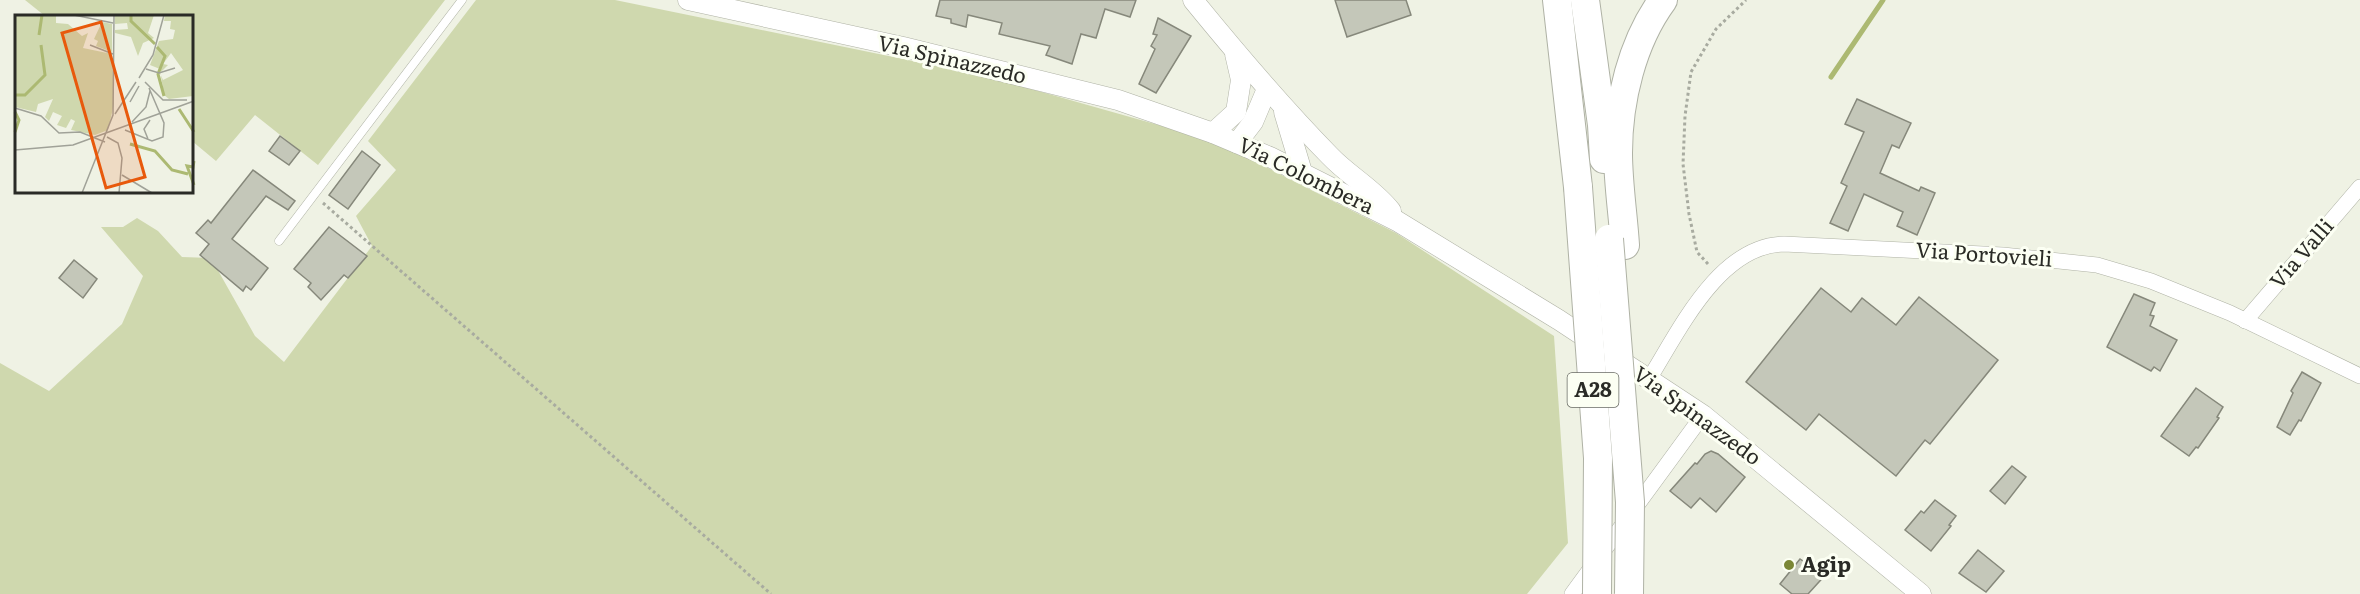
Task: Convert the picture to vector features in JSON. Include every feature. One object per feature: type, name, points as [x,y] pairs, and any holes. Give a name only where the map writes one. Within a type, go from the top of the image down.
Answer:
[{"type":"highway","points":[[1540,0],[1555,100],[1578,182]]},
{"type":"highway","name":"A28","points":[[1557,0],[1578,182],[1598,458],[1597,594]]},
{"type":"highway","points":[[1585,0],[1637,398],[1630,502],[1629,594]]},
{"type":"highway","points":[[1617,242],[1618,153],[1622,105],[1636,51],[1663,0]]},
{"type":"street","name":"Via Spinazzedo","points":[[688,0],[903,47],[1118,100],[1213,134]]},
{"type":"street","points":[[1193,0],[1283,107],[1333,159],[1379,198],[1397,221]]},
{"type":"street","points":[[1213,134],[1236,112],[1241,80],[1235,51]]},
{"type":"street","points":[[1237,143],[1252,122],[1267,89]]},
{"type":"street","points":[[1283,107],[1302,172]]},
{"type":"street","name":"Via Colombera","points":[[1213,134],[1302,172],[1397,221]]},
{"type":"street","name":"Via Valli","points":[[2245,321],[2360,187]]},
{"type":"street","name":"Via Spinazzedo","points":[[1397,221],[1550,314],[1703,415],[1921,594]]},
{"type":"street","name":"Via Portovieli","points":[[1649,380],[1696,304],[1720,275],[1737,260],[1768,244],[2003,255],[2108,268],[2151,281],[2245,321],[2360,375]]},
{"type":"street","points":[[1572,594],[1703,415]]},
{"type":"lane","points":[[279,241],[462,0]]},
{"type":"path","points":[[1720,275],[1696,252],[1683,164],[1685,116],[1691,72],[1716,29],[1746,0]]},
{"type":"path","points":[[314,196],[771,594]]},
{"type":"green space","points":[[25,0],[445,0],[318,165],[255,115],[216,161],[194,143],[194,15],[44,15]]},
{"type":"green space","points":[[476,0],[615,0],[981,75],[1215,141],[1396,233],[1554,336],[1568,543],[1527,594],[0,594],[0,363],[49,391],[122,324],[143,276],[101,227],[123,227],[137,218],[158,231],[182,257],[211,258],[255,336],[284,362],[372,246],[356,216],[396,170],[368,141]]},
{"type":"building","points":[[940,0],[1136,0],[1130,17],[1105,9],[1096,38],[1081,34],[1072,64],[1046,55],[1050,46],[999,34],[1002,23],[968,15],[966,27],[951,23],[951,19],[936,16]]},
{"type":"building","points":[[1335,0],[1406,0],[1411,15],[1347,37]]},
{"type":"building","points":[[1158,18],[1191,36],[1156,93],[1139,84],[1155,49],[1151,46],[1157,35],[1153,34]]},
{"type":"building","points":[[1857,99],[1911,123],[1899,148],[1892,145],[1880,173],[1919,191],[1921,187],[1935,193],[1917,235],[1897,226],[1903,212],[1864,194],[1848,231],[1830,223],[1847,186],[1841,183],[1864,132],[1845,124]]},
{"type":"building","points":[[280,136],[300,151],[289,165],[269,151]]},
{"type":"building","points":[[362,151],[380,165],[348,209],[329,195]]},
{"type":"building","points":[[253,170],[295,201],[288,210],[266,196],[232,239],[268,268],[251,290],[246,286],[243,291],[200,255],[209,244],[196,233],[208,220],[211,223]]},
{"type":"building","points":[[329,227],[367,256],[348,278],[344,275],[321,300],[308,287],[311,283],[294,269]]},
{"type":"building","points":[[74,260],[97,279],[83,298],[59,278]]},
{"type":"building","points":[[1821,288],[1851,312],[1862,298],[1896,325],[1919,297],[1998,360],[1930,444],[1925,440],[1896,476],[1819,414],[1806,430],[1746,382]]},
{"type":"building","points":[[2134,294],[2155,303],[2150,315],[2154,316],[2150,326],[2177,340],[2160,371],[2154,367],[2151,371],[2107,347]]},
{"type":"building","points":[[2302,372],[2321,383],[2301,421],[2299,420],[2290,435],[2277,427],[2293,393],[2291,391]]},
{"type":"building","points":[[2196,388],[2223,407],[2217,417],[2219,418],[2198,448],[2196,447],[2189,456],[2161,436]]},
{"type":"building","points":[[1711,451],[1718,454],[1745,477],[1716,512],[1700,498],[1691,508],[1670,491],[1695,463],[1697,464],[1705,454]]},
{"type":"building","points":[[2012,466],[2026,477],[2005,504],[1990,491]]},
{"type":"building","points":[[1935,500],[1956,516],[1931,551],[1905,530],[1921,511],[1924,513]]},
{"type":"building","points":[[1978,550],[2004,571],[1986,592],[1959,573]]},
{"type":"building","points":[[1810,558],[1828,572],[1808,594],[1792,594],[1780,584],[1800,559],[1806,563]]},
{"type":"waterway","points":[[1831,77],[1883,0]]},
{"type":"place","name":"Agip","points":[[1789,565]]}]
